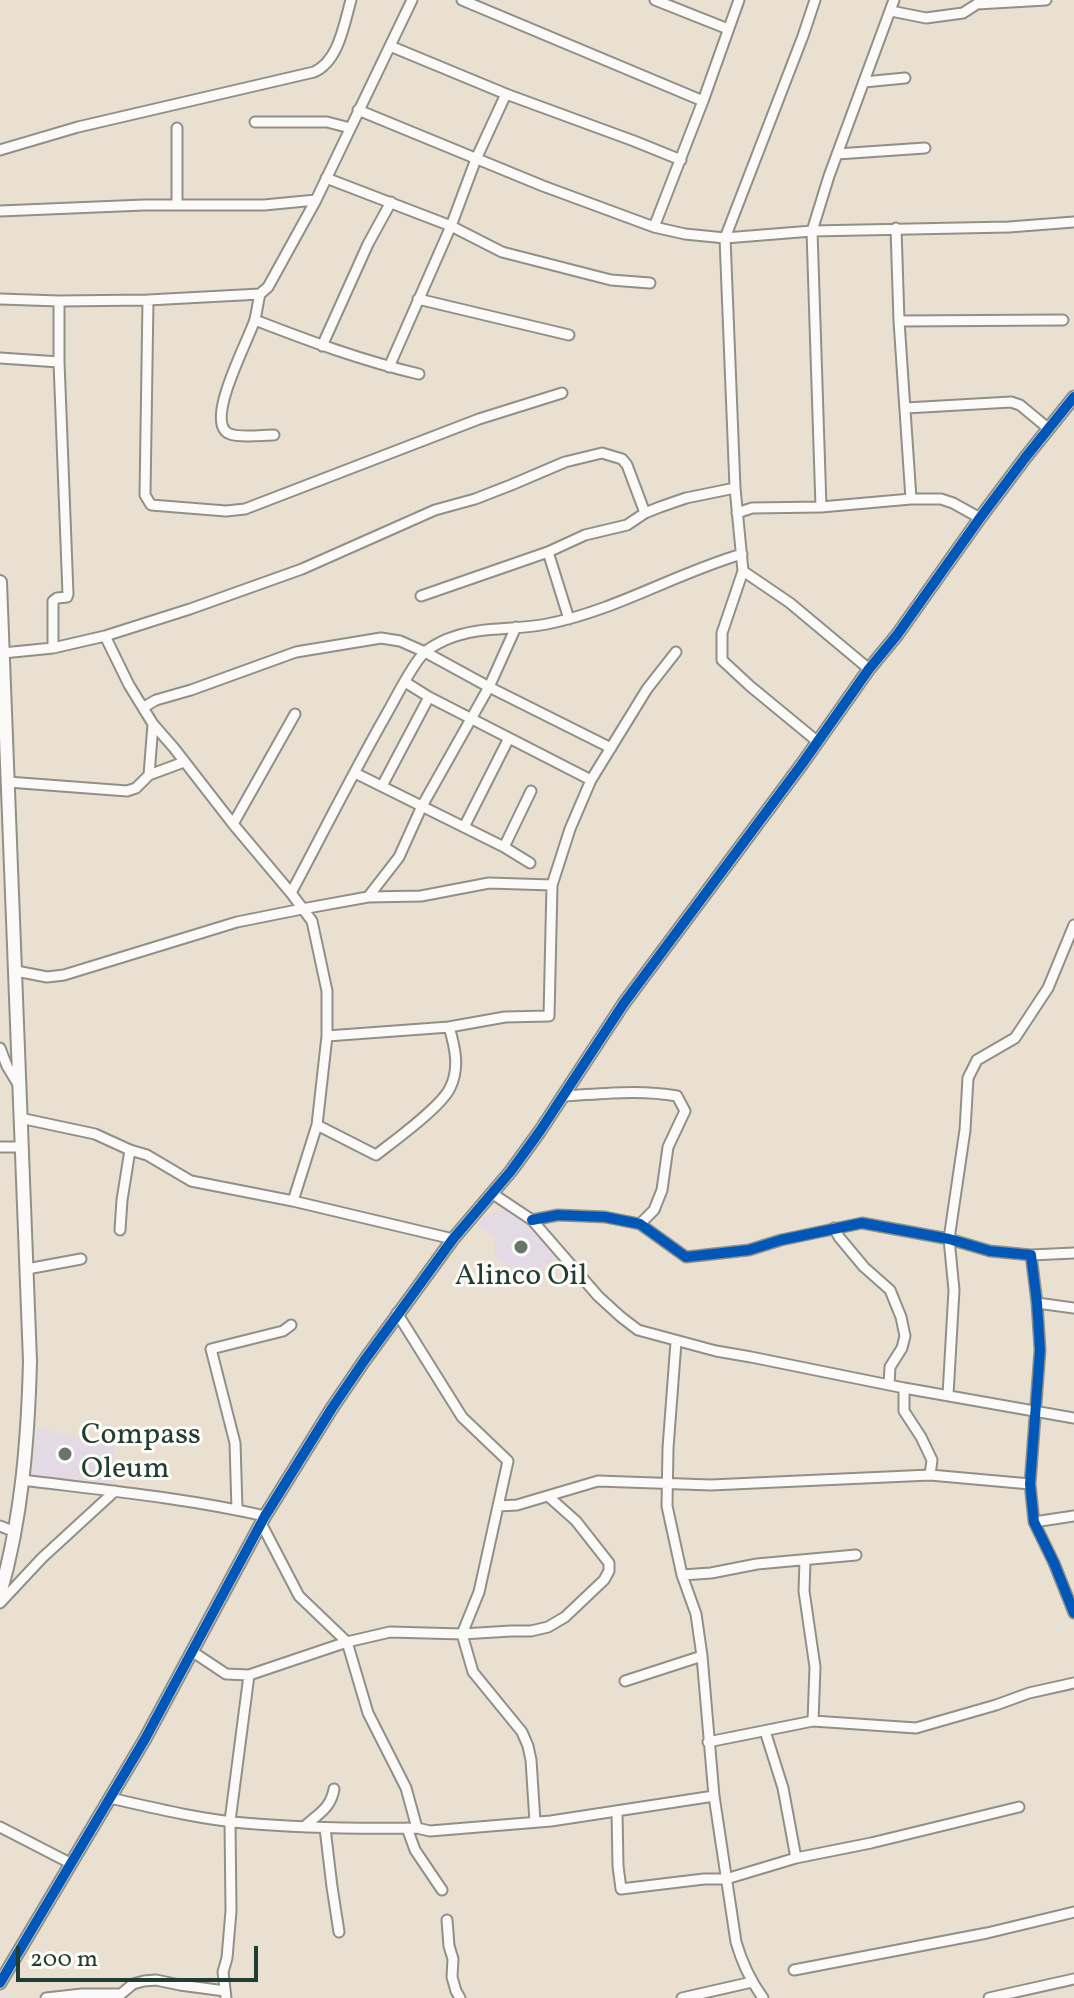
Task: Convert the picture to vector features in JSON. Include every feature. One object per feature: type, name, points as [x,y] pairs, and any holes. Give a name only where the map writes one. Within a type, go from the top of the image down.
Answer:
[{"type":"main road","points":[[0,582],[2,700],[8,782],[6,858],[16,971],[30,1361],[22,1480],[15,1532],[0,1594]]},
{"type":"street","points":[[0,150],[78,127],[314,72],[327,64],[335,51],[351,0]]},
{"type":"street","points":[[274,435],[231,435],[224,430],[221,421],[228,382],[255,320],[260,294],[268,287],[316,200],[412,0]]},
{"type":"street","points":[[462,0],[703,101]]},
{"type":"street","points":[[655,0],[728,29]]},
{"type":"street","points":[[654,227],[739,0]]},
{"type":"street","points":[[815,0],[725,238],[735,488],[743,571],[722,633],[722,660],[818,742]]},
{"type":"street","points":[[821,507],[812,231],[894,0]]},
{"type":"street","points":[[891,11],[926,18],[963,13],[977,4],[1046,0]]},
{"type":"street","points":[[390,46],[681,160]]},
{"type":"street","points":[[864,82],[905,78]]},
{"type":"street","points":[[389,367],[506,94]]},
{"type":"street","points":[[358,110],[543,186],[654,227],[685,234],[725,238],[812,231],[1009,227],[1074,222]]},
{"type":"street","points":[[255,122],[327,122],[350,128]]},
{"type":"street","points":[[177,128],[177,205]]},
{"type":"street","points":[[837,154],[925,148]]},
{"type":"street","points":[[326,178],[451,226],[502,252],[611,280],[650,283]]},
{"type":"street","points":[[0,211],[264,205],[316,200]]},
{"type":"street","points":[[322,346],[368,244],[391,202]]},
{"type":"street","points":[[896,228],[911,499]]},
{"type":"street","points":[[0,299],[148,300],[260,294]]},
{"type":"street","points":[[418,299],[569,335]]},
{"type":"street","points":[[148,300],[145,495],[151,505],[226,511],[245,509],[479,419],[562,393]]},
{"type":"street","points":[[53,648],[53,601],[68,594],[59,301]]},
{"type":"street","points":[[255,320],[322,346],[419,374]]},
{"type":"street","points":[[899,321],[1063,320]]},
{"type":"street","points":[[0,358],[59,362]]},
{"type":"street","points":[[0,1983],[145,1739],[263,1520],[332,1408],[397,1313],[453,1239],[493,1194],[624,1003],[869,669],[1025,458],[1074,397]]},
{"type":"street","points":[[906,408],[1011,402],[1020,405],[1049,429]]},
{"type":"street","points":[[3,653],[53,648],[105,636],[190,609],[302,569],[435,510],[487,494],[565,462],[602,453],[622,459],[627,465],[645,513]]},
{"type":"street","points":[[421,596],[548,552],[585,535],[627,525],[645,513],[686,498],[735,488]]},
{"type":"street","points":[[737,513],[752,508],[941,499],[980,518]]},
{"type":"street","points":[[548,552],[569,619]]},
{"type":"street","points":[[291,893],[405,682],[425,652],[466,632],[544,625],[614,606],[709,564],[742,554]]},
{"type":"street","points":[[743,571],[790,603],[869,669]]},
{"type":"street","points":[[368,897],[399,857],[422,806],[489,687],[516,627]]},
{"type":"street","points":[[105,636],[153,724],[312,921],[327,991],[327,1036],[317,1125],[293,1201]]},
{"type":"street","points":[[144,707],[156,700],[296,652],[381,638],[400,641],[425,652],[611,748]]},
{"type":"street","points":[[327,1036],[449,1027],[505,1017],[549,1016],[552,885],[570,829],[591,780],[647,689],[676,652]]},
{"type":"street","points":[[405,682],[591,780]]},
{"type":"street","points":[[382,786],[429,697]]},
{"type":"street","points":[[233,824],[295,714]]},
{"type":"street","points":[[149,775],[153,724]]},
{"type":"street","points":[[464,827],[509,738]]},
{"type":"street","points":[[8,782],[127,791],[136,788],[149,775],[184,762]]},
{"type":"street","points":[[355,773],[530,863]]},
{"type":"street","points":[[504,847],[531,791]]},
{"type":"street","points":[[16,971],[47,977],[64,975],[237,922],[368,897],[421,896],[489,883],[552,885]]},
{"type":"street","points":[[948,1395],[954,1290],[949,1239],[965,1130],[968,1078],[977,1060],[1015,1038],[1048,988],[1074,925]]},
{"type":"street","points":[[317,1125],[376,1155],[450,1090],[456,1067],[455,1046],[449,1027]]},
{"type":"street","points":[[0,1048],[19,1086]]},
{"type":"street","points":[[563,1096],[624,1092],[677,1096],[685,1111],[668,1147],[662,1190],[654,1210],[640,1224]]},
{"type":"street","points":[[20,1118],[95,1134],[147,1155],[191,1181],[293,1201],[453,1239]]},
{"type":"street","points":[[0,1147],[21,1147]]},
{"type":"street","points":[[120,1230],[130,1150]]},
{"type":"street","points":[[493,1194],[532,1220],[598,1296],[638,1330],[716,1351],[1074,1418]]},
{"type":"street","points":[[532,1220],[558,1215],[605,1217],[640,1224],[686,1257],[749,1250],[862,1223],[949,1239],[990,1251],[1031,1255],[1074,1253]]},
{"type":"street","points":[[834,1228],[864,1267],[890,1290],[901,1317],[905,1336],[902,1348],[890,1367],[889,1385]]},
{"type":"street","points":[[1031,1255],[1040,1350],[1030,1484],[1034,1522],[1074,1613]]},
{"type":"street","points":[[27,1269],[81,1259]]},
{"type":"street","points":[[1037,1303],[1074,1308]]},
{"type":"street","points":[[397,1313],[462,1417],[508,1461],[479,1592],[462,1634],[473,1672],[522,1732],[528,1746],[535,1822]]},
{"type":"street","points":[[237,1509],[235,1443],[211,1349],[283,1331],[291,1325]]},
{"type":"street","points":[[676,1342],[667,1506],[682,1575],[696,1614],[714,1796],[736,1942],[752,1982],[763,1998]]},
{"type":"street","points":[[904,1388],[904,1411],[932,1460],[930,1475]]},
{"type":"street","points":[[498,1506],[517,1505],[598,1481],[711,1485],[930,1475],[1030,1484]]},
{"type":"street","points":[[22,1480],[237,1509],[263,1520],[299,1596],[347,1642],[368,1713],[406,1788],[415,1850],[442,1890]]},
{"type":"street","points":[[0,1603],[42,1558],[115,1491]]},
{"type":"street","points":[[193,1652],[226,1674],[249,1675],[347,1642],[390,1632],[462,1634],[531,1631],[548,1627],[565,1617],[604,1580],[609,1571],[609,1563],[576,1521],[549,1497]]},
{"type":"street","points":[[1034,1522],[1074,1516]]},
{"type":"street","points":[[0,1526],[15,1532]]},
{"type":"street","points":[[682,1575],[856,1555]]},
{"type":"street","points":[[805,1561],[804,1591],[815,1667],[813,1721]]},
{"type":"street","points":[[625,1681],[702,1656]]},
{"type":"street","points":[[46,1998],[121,1994],[133,1984],[156,1980],[226,1995],[223,1972],[231,1911],[230,1821],[249,1675]]},
{"type":"street","points":[[708,1742],[813,1721],[916,1728],[1029,1693],[1074,1683]]},
{"type":"street","points":[[765,1731],[783,1788],[796,1858]]},
{"type":"street","points":[[305,1826],[327,1808],[333,1800],[334,1789]]},
{"type":"street","points":[[110,1798],[230,1821],[430,1831],[535,1822],[714,1796]]},
{"type":"street","points":[[617,1811],[621,1889],[726,1879],[796,1858],[1019,1807]]},
{"type":"street","points":[[0,1827],[70,1863]]},
{"type":"street","points":[[325,1828],[339,1932]]},
{"type":"street","points":[[794,1970],[987,1933],[1074,1912]]},
{"type":"street","points":[[447,1920],[453,1959],[452,1977],[460,1998]]},
{"type":"street","points":[[989,1998],[1074,1979]]},
{"type":"street","points":[[682,1998],[752,1982]]},
{"type":"shaded area","points":[[497,1211],[505,1211],[520,1219],[556,1256],[530,1280],[495,1257],[495,1237],[477,1224]]},
{"type":"shaded area","points":[[37,1428],[115,1445],[115,1484],[31,1475]]},
{"type":"cycle path","points":[[0,1983],[145,1739],[265,1516],[332,1408],[453,1239],[511,1171],[624,1003],[869,669],[1025,458],[1074,397]]},
{"type":"cycle path","points":[[532,1220],[558,1215],[605,1217],[640,1224],[686,1257],[749,1250],[862,1223],[949,1239],[990,1251],[1031,1255],[1040,1350],[1030,1484],[1034,1522],[1074,1613]]},
{"type":"place","name":"Alinco Oil","points":[[521,1247]]},
{"type":"place","name":"Compass Oleum","points":[[65,1454]]}]
